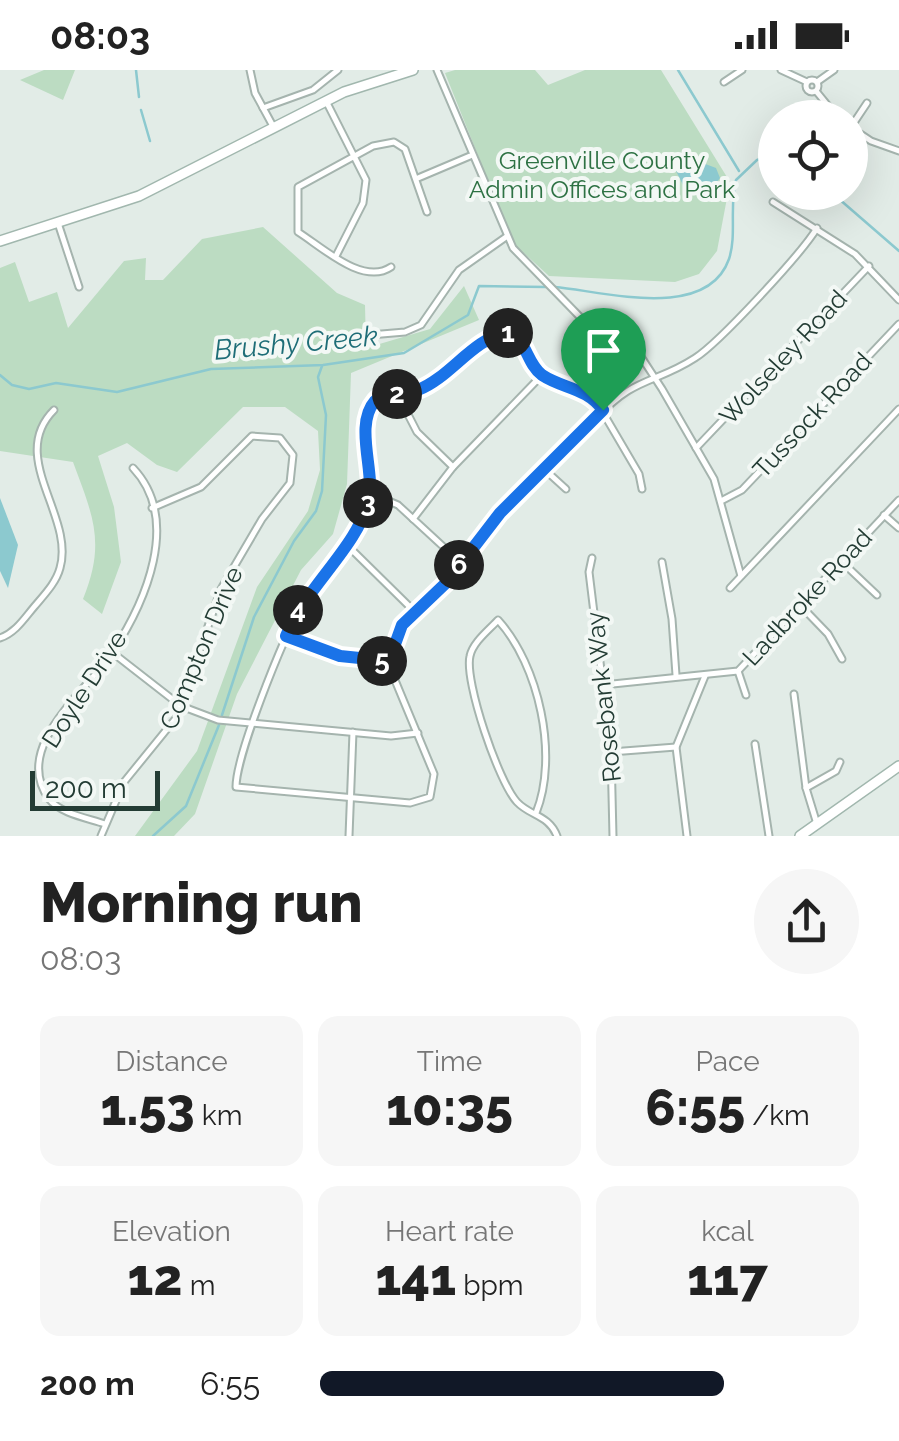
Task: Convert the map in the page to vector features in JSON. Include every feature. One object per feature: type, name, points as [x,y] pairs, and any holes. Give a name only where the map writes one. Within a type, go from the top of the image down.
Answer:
[{"type":"main road","points":[[0,239],[151,191],[326,101],[396,72],[413,70]]},
{"type":"main road","points":[[800,836],[899,766]]},
{"type":"street","points":[[250,70],[274,128]]},
{"type":"street","points":[[263,108],[314,90],[338,70]]},
{"type":"street","points":[[437,70],[506,237],[552,290],[582,318],[632,346],[653,375],[696,448],[720,501],[740,576]]},
{"type":"street","points":[[724,82],[742,70]]},
{"type":"street","points":[[781,70],[807,82],[817,82],[834,70]]},
{"type":"street","points":[[807,82],[806,90],[816,92],[823,100]]},
{"type":"street","points":[[816,92],[817,82]]},
{"type":"street","points":[[326,101],[364,174],[365,196],[336,256]]},
{"type":"street","points":[[868,136],[899,151]]},
{"type":"street","points":[[391,267],[366,272],[297,230],[296,194],[303,183],[380,144],[398,143],[405,149],[417,178],[426,212]]},
{"type":"street","points":[[417,178],[470,156]]},
{"type":"street","points":[[787,210],[869,266],[899,300]]},
{"type":"street","points":[[58,223],[79,287]]},
{"type":"street","points":[[642,488],[603,410],[590,395],[542,375],[519,338],[508,332],[485,342],[422,388],[381,396],[369,413],[370,494],[362,522],[348,546],[312,587],[286,636],[236,787],[410,803],[428,799],[436,779],[389,661],[395,634],[461,563],[500,513],[603,410],[627,389],[703,352],[817,228]]},
{"type":"street","points":[[370,335],[405,332],[421,324],[459,270],[506,237]]},
{"type":"street","name":"Wolseley Road","points":[[696,448],[869,266]]},
{"type":"street","name":"Tussock Road","points":[[720,501],[742,490],[899,324]]},
{"type":"street","points":[[413,520],[453,467],[542,375]]},
{"type":"street","points":[[397,394],[417,432],[453,467]]},
{"type":"street","points":[[730,588],[899,409]]},
{"type":"street","points":[[0,638],[20,623],[54,582],[61,566],[62,546],[37,452],[41,429],[54,410]]},
{"type":"street","points":[[890,418],[899,426]]},
{"type":"street","name":"Compton Drive","points":[[102,836],[124,782],[170,730],[221,590],[262,519],[290,483],[293,455],[280,438],[252,436],[200,487],[152,508]]},
{"type":"street","name":"Doyle Drive","points":[[105,824],[52,802],[45,790],[40,758],[57,721],[112,652],[158,552],[152,508],[133,468]]},
{"type":"street","points":[[544,469],[566,489]]},
{"type":"street","points":[[370,494],[394,502],[461,563]]},
{"type":"street","name":"Ladbroke Road","points":[[603,685],[738,671],[899,500]]},
{"type":"street","points":[[884,515],[899,528]]},
{"type":"street","points":[[348,546],[415,612]]},
{"type":"street","name":"Rosebank Way","points":[[592,558],[589,572],[612,752],[613,836]]},
{"type":"street","points":[[662,562],[676,676]]},
{"type":"street","points":[[841,562],[878,595]]},
{"type":"street","points":[[800,605],[828,634],[842,659]]},
{"type":"street","points":[[536,813],[547,780],[544,732],[520,648],[498,620],[474,646],[470,673],[508,789],[522,807],[549,822],[557,836]]},
{"type":"street","points":[[286,636],[340,656],[389,661]]},
{"type":"street","points":[[112,652],[180,706],[223,722],[256,721],[402,737],[418,733]]},
{"type":"street","points":[[738,671],[746,694]]},
{"type":"street","points":[[687,836],[676,748],[705,676]]},
{"type":"street","points":[[794,694],[806,788],[817,824]]},
{"type":"street","points":[[349,836],[347,798],[353,732]]},
{"type":"street","points":[[755,744],[769,836]]},
{"type":"street","points":[[612,752],[676,748]]},
{"type":"street","points":[[806,788],[836,771],[840,762]]},
{"type":"green space","points":[[44,70],[75,70],[63,100],[20,80]]},
{"type":"green space","name":"Greenville County Admin Offices and Park","points":[[535,70],[548,85],[585,70],[661,70],[730,182],[717,251],[699,274],[675,282],[549,276],[513,243],[445,73]]},
{"type":"green space","points":[[263,227],[337,293],[365,305],[366,348],[430,329],[464,286],[479,320],[351,373],[347,484],[333,534],[301,570],[237,694],[195,814],[174,836],[135,836],[197,751],[257,587],[308,511],[320,470],[318,431],[285,407],[243,407],[177,472],[157,465],[127,443],[98,456],[114,507],[121,562],[102,614],[83,599],[94,562],[94,530],[73,462],[0,451],[0,268],[15,262],[29,302],[57,292],[68,328],[124,261],[146,258],[145,280],[163,280],[202,239]]},
{"type":"water","points":[[692,159],[716,168],[720,178],[705,197],[683,185],[675,169]]},
{"type":"water","points":[[0,498],[18,545],[8,588],[0,571]]},
{"type":"waterway","points":[[136,70],[139,97]]},
{"type":"waterway","points":[[678,70],[739,171]]},
{"type":"waterway","points":[[141,110],[150,141]]},
{"type":"waterway","name":"Brushy Creek","points":[[555,287],[651,298],[699,291],[717,278],[729,259],[736,180],[758,160]]},
{"type":"waterway","name":"Brushy Creek","points":[[852,210],[899,251]]},
{"type":"waterway","name":"Brushy Creek","points":[[0,375],[12,385],[29,389],[56,383],[117,392],[211,369],[323,365],[404,353],[468,315],[479,286],[547,287]]},
{"type":"waterway","points":[[222,715],[254,617],[294,541],[316,511],[322,491],[326,415],[318,377],[322,366]]},
{"type":"waterway","points":[[153,836],[186,806],[219,725]]},
{"type":"route","points":[[508,332],[519,338],[542,375],[590,395],[603,410],[500,513],[447,582],[402,625],[392,640],[389,661],[340,656],[286,636],[312,587],[348,546],[362,522],[370,494],[367,422],[370,408],[378,398],[422,388],[485,342],[508,332]]}]
